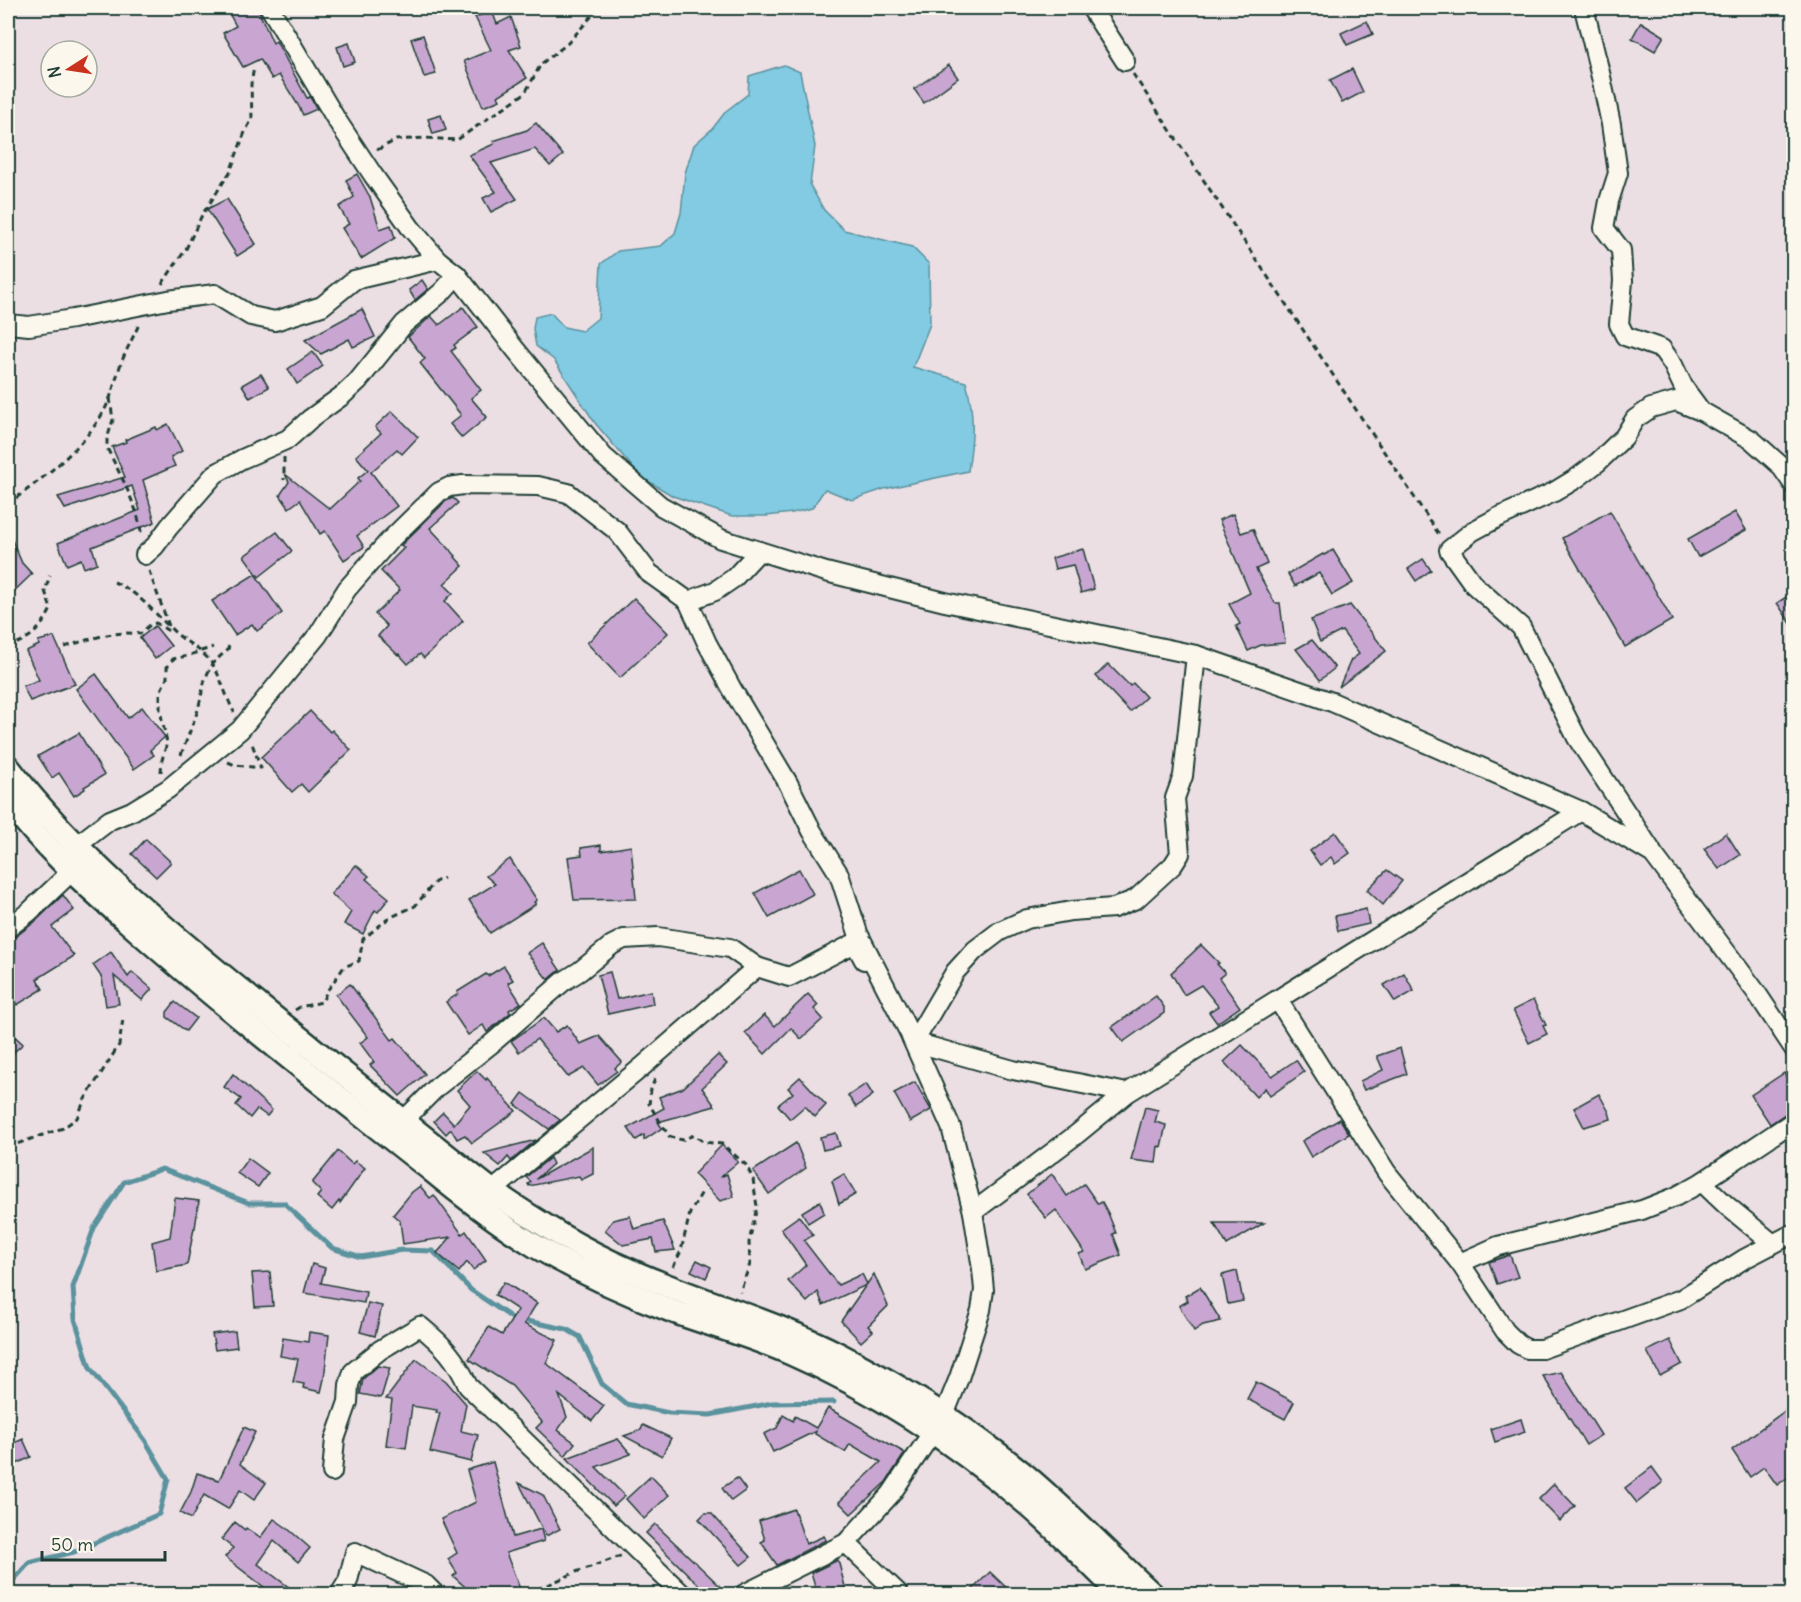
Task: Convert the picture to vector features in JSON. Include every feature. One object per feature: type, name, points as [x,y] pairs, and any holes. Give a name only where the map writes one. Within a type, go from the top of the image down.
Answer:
[{"type":"main road","points":[[8,767],[52,822],[136,904],[492,1191],[538,1222],[628,1270],[772,1325],[838,1354],[903,1389],[979,1465],[1028,1505],[1121,1594]]},
{"type":"main road","points":[[8,800],[71,872],[172,961],[290,1059],[475,1205],[536,1246],[613,1286],[673,1311],[793,1354],[875,1396],[984,1443],[1027,1477],[1152,1594]]},
{"type":"street","points":[[270,8],[361,157],[410,227],[438,260],[457,275],[515,350],[603,456],[661,506],[721,539],[826,572],[945,602],[1197,655],[1332,702],[1581,811],[1653,854]]},
{"type":"street","points":[[1091,8],[1125,61]]},
{"type":"street","points":[[1584,8],[1611,124],[1618,173],[1609,201],[1604,228],[1621,250],[1623,281],[1619,324],[1625,336],[1662,349],[1684,388],[1701,411]]},
{"type":"street","points":[[8,324],[29,326],[168,300],[215,294],[251,316],[275,321],[322,306],[354,280],[438,260]]},
{"type":"street","points":[[145,555],[215,474],[242,459],[288,439],[310,419],[343,395],[358,381],[404,324],[457,275]]},
{"type":"street","points":[[1794,485],[1780,465],[1752,440],[1701,411],[1676,401],[1651,408],[1635,419],[1624,437],[1577,478],[1554,492],[1473,531],[1449,550],[1474,585],[1521,627],[1577,738],[1653,854],[1756,992],[1794,1049]]},
{"type":"street","points":[[76,846],[110,820],[132,811],[168,789],[241,729],[318,635],[347,589],[396,534],[439,492],[450,487],[463,485],[538,486],[568,493],[617,531],[649,573],[688,601],[706,643],[788,783],[812,831],[839,874],[858,933],[914,1042],[951,1127],[972,1212],[984,1290],[981,1310],[959,1378],[939,1424],[891,1494],[846,1543],[744,1594]]},
{"type":"street","points":[[688,601],[715,591],[734,578],[759,551]]},
{"type":"street","points":[[914,1042],[954,972],[975,950],[1000,932],[1027,919],[1071,911],[1114,908],[1136,899],[1173,866],[1180,854],[1175,798],[1183,776],[1197,655]]},
{"type":"street","points":[[972,1212],[1077,1134],[1127,1093],[1581,811]]},
{"type":"street","points":[[8,928],[29,912],[71,872]]},
{"type":"street","points":[[403,1121],[437,1087],[564,981],[580,972],[612,945],[624,939],[658,937],[730,948],[758,967],[789,977],[855,943],[914,1042],[963,1058],[1013,1070],[1127,1093]]},
{"type":"street","points":[[492,1191],[758,967]]},
{"type":"street","points":[[1278,1000],[1387,1173],[1460,1263],[1505,1331],[1518,1344],[1527,1349],[1542,1348],[1681,1299],[1772,1243],[1794,1233]]},
{"type":"street","points":[[1460,1263],[1498,1246],[1642,1210],[1675,1197],[1702,1182],[1794,1121]]},
{"type":"street","points":[[1702,1182],[1772,1243]]},
{"type":"street","points":[[332,1472],[335,1439],[348,1402],[349,1385],[353,1372],[380,1350],[420,1326],[442,1344],[460,1367],[468,1386],[682,1594]]},
{"type":"street","points":[[846,1543],[899,1594]]},
{"type":"street","points":[[340,1594],[348,1581],[355,1552],[426,1585],[435,1594]]},
{"type":"path","points":[[361,157],[396,140],[425,138],[457,140],[525,93],[541,64],[567,44],[599,8]]},
{"type":"path","points":[[1125,61],[1449,550]]},
{"type":"path","points":[[110,396],[113,420],[107,438],[107,448],[137,513],[151,579],[169,626]]},
{"type":"path","points":[[8,649],[27,639],[43,624],[51,609],[45,591],[50,575]]},
{"type":"path","points":[[114,582],[127,587],[212,664],[241,729],[251,741],[261,768],[235,765],[225,760],[206,759]]},
{"type":"path","points":[[65,647],[127,632],[140,634],[156,623],[167,630],[175,631]]},
{"type":"path","points":[[181,757],[198,710],[205,679],[212,664],[228,649],[230,642]]},
{"type":"path","points":[[161,775],[167,743],[160,710],[160,692],[167,678],[167,667],[173,659],[213,647]]},
{"type":"path","points":[[279,1021],[300,1007],[321,1002],[345,968],[358,962],[363,939],[389,918],[415,906],[435,882],[444,878]]},
{"type":"path","points":[[8,1147],[63,1128],[77,1118],[89,1092],[119,1044],[123,1019]]},
{"type":"path","points":[[642,1067],[655,1080],[649,1104],[669,1136],[682,1140],[694,1135],[704,1142],[722,1144],[746,1165],[753,1179],[757,1207],[749,1242],[750,1264],[732,1310]]},
{"type":"path","points":[[665,1285],[681,1251],[690,1214],[702,1192]]},
{"type":"path","points":[[528,1594],[576,1572],[638,1551]]},
{"type":"water","points":[[784,65],[800,72],[815,146],[810,185],[824,210],[844,230],[912,247],[929,264],[930,324],[913,367],[966,382],[972,416],[971,448],[968,471],[884,489],[852,500],[825,489],[812,508],[766,516],[732,516],[673,496],[640,476],[595,423],[554,360],[536,346],[533,329],[535,317],[551,313],[564,327],[582,331],[598,318],[601,264],[618,251],[661,246],[675,233],[681,213],[685,173],[694,145],[713,128],[726,111],[748,94],[749,76]]},
{"type":"building","points":[[226,8],[257,8],[273,43],[276,41],[307,98],[310,97],[317,109],[303,115],[279,75],[272,79],[260,59],[243,67],[223,33],[236,26]]},
{"type":"building","points":[[492,11],[497,24],[511,17],[521,46],[509,50],[527,78],[498,96],[500,100],[483,107],[464,61],[491,50],[475,17]]},
{"type":"building","points":[[1367,21],[1373,34],[1347,45],[1341,33]]},
{"type":"building","points":[[1641,22],[1664,36],[1655,51],[1632,38]]},
{"type":"building","points":[[423,35],[436,74],[424,77],[411,39]]},
{"type":"building","points":[[349,43],[355,62],[343,66],[337,47]]},
{"type":"building","points":[[949,65],[958,78],[924,103],[914,89]]},
{"type":"building","points":[[1352,69],[1363,92],[1342,103],[1330,80]]},
{"type":"building","points":[[441,115],[446,130],[433,134],[428,119]]},
{"type":"building","points":[[536,123],[563,155],[550,166],[535,149],[491,163],[517,199],[491,212],[483,198],[496,192],[469,155],[494,144],[493,141],[527,130]]},
{"type":"building","points":[[357,174],[370,197],[380,229],[391,225],[395,238],[361,259],[342,228],[349,224],[339,207],[354,197],[346,180]]},
{"type":"building","points":[[227,199],[256,244],[237,256],[207,209]]},
{"type":"building","points":[[422,280],[428,289],[415,300],[409,290]]},
{"type":"building","points":[[463,307],[478,327],[454,345],[456,348],[451,351],[481,390],[471,398],[487,417],[462,438],[450,424],[461,415],[420,363],[425,359],[408,337],[431,316],[439,325]]},
{"type":"building","points":[[362,309],[375,337],[353,347],[349,339],[321,354],[305,340]]},
{"type":"building","points":[[313,352],[323,366],[297,384],[288,369]]},
{"type":"building","points":[[261,374],[269,387],[250,398],[242,385]]},
{"type":"building","points":[[392,411],[418,437],[402,454],[397,449],[371,472],[397,506],[357,536],[364,547],[344,560],[325,531],[320,534],[300,500],[289,508],[280,495],[289,482],[285,474],[330,509],[360,481],[358,478],[368,470],[356,456],[381,433],[375,427]]},
{"type":"building","points":[[168,424],[182,451],[171,457],[175,466],[143,480],[155,522],[92,547],[97,563],[84,568],[81,559],[67,565],[58,543],[140,510],[132,486],[65,509],[58,497],[125,477],[112,447]]},
{"type":"building","points":[[453,498],[458,503],[430,528],[463,566],[444,584],[453,593],[445,601],[463,621],[424,658],[420,654],[408,664],[378,636],[387,626],[375,614],[400,590],[381,571],[404,548],[401,545],[446,501]]},
{"type":"building","points":[[1610,511],[1672,620],[1625,647],[1562,538]]},
{"type":"building","points":[[1735,512],[1746,530],[1698,557],[1688,539]]},
{"type":"building","points":[[1233,514],[1241,533],[1253,529],[1267,564],[1256,569],[1275,603],[1280,603],[1285,643],[1261,645],[1248,651],[1236,626],[1240,624],[1229,604],[1250,593],[1219,520]]},
{"type":"building","points":[[8,531],[22,563],[32,574],[8,597]]},
{"type":"building","points":[[277,532],[292,551],[259,577],[244,556]]},
{"type":"building","points":[[1083,549],[1094,589],[1081,593],[1073,565],[1055,569],[1052,558]]},
{"type":"building","points":[[1333,550],[1353,583],[1332,595],[1319,573],[1295,586],[1288,574]]},
{"type":"building","points":[[1423,559],[1431,570],[1416,581],[1408,569]]},
{"type":"building","points":[[255,574],[282,613],[257,631],[252,624],[235,635],[212,601]]},
{"type":"building","points":[[1794,592],[1794,628],[1777,603]]},
{"type":"building","points":[[634,598],[668,633],[620,678],[587,643]]},
{"type":"building","points":[[1350,605],[1386,651],[1339,687],[1351,660],[1359,654],[1342,631],[1320,642],[1311,620]]},
{"type":"building","points":[[155,626],[171,646],[155,659],[140,638]]},
{"type":"building","points":[[54,637],[75,684],[30,701],[23,686],[39,680],[26,651],[39,645],[38,641]]},
{"type":"building","points":[[1312,640],[1335,668],[1320,680],[1296,649]]},
{"type":"building","points":[[1108,664],[1130,686],[1133,683],[1146,697],[1130,712],[1096,676]]},
{"type":"building","points":[[96,674],[128,718],[142,707],[165,737],[150,750],[154,755],[134,769],[76,689]]},
{"type":"building","points":[[310,711],[351,750],[308,792],[301,784],[292,792],[261,757]]},
{"type":"building","points":[[79,733],[104,775],[74,796],[59,773],[52,778],[38,756]]},
{"type":"building","points":[[1335,832],[1350,853],[1335,864],[1331,857],[1320,865],[1310,851]]},
{"type":"building","points":[[1726,833],[1740,855],[1719,869],[1704,849]]},
{"type":"building","points":[[146,839],[171,862],[156,877],[132,854]]},
{"type":"building","points":[[601,845],[601,851],[631,846],[636,899],[574,900],[568,857],[582,855],[581,848]]},
{"type":"building","points":[[510,859],[537,900],[534,902],[536,904],[490,933],[469,900],[495,884],[486,876]]},
{"type":"building","points":[[356,865],[369,876],[366,879],[389,898],[378,912],[375,910],[363,934],[344,924],[351,912],[331,894]]},
{"type":"building","points":[[799,869],[813,894],[769,918],[755,893]]},
{"type":"building","points":[[1387,870],[1402,881],[1383,905],[1367,890]]},
{"type":"building","points":[[63,895],[74,910],[52,927],[74,956],[37,979],[43,989],[17,1005],[8,989],[8,939],[15,937],[36,921]]},
{"type":"building","points":[[1366,909],[1369,924],[1338,931],[1335,916]]},
{"type":"building","points":[[542,943],[560,970],[548,980],[527,953]]},
{"type":"building","points":[[1201,945],[1219,963],[1217,964],[1225,973],[1219,978],[1240,1007],[1217,1023],[1209,1012],[1218,1006],[1201,985],[1184,995],[1171,973]]},
{"type":"building","points":[[111,952],[128,977],[132,972],[152,989],[142,1000],[114,976],[119,1004],[106,1006],[102,978],[93,965]]},
{"type":"building","points":[[504,966],[513,980],[508,983],[521,1003],[509,1010],[510,1013],[487,1032],[483,1025],[468,1035],[446,1002],[458,994],[457,992],[486,974],[488,976]]},
{"type":"building","points":[[610,972],[617,999],[651,991],[653,1004],[608,1014],[598,975]]},
{"type":"building","points":[[1404,973],[1414,991],[1395,1002],[1384,985]]},
{"type":"building","points":[[350,984],[392,1040],[395,1038],[425,1074],[400,1096],[370,1065],[374,1062],[360,1043],[368,1037],[336,995]]},
{"type":"building","points":[[808,994],[818,1005],[814,1009],[823,1019],[801,1039],[791,1028],[765,1054],[745,1033],[764,1015],[775,1026]]},
{"type":"building","points":[[1156,996],[1164,1007],[1164,1013],[1123,1042],[1112,1027]]},
{"type":"building","points":[[1533,1000],[1546,1025],[1543,1026],[1547,1034],[1529,1043],[1513,1010]]},
{"type":"building","points":[[175,1002],[196,1018],[186,1031],[167,1017],[167,1012]]},
{"type":"building","points":[[544,1018],[556,1032],[567,1025],[580,1044],[599,1036],[622,1062],[615,1068],[617,1071],[598,1085],[584,1068],[568,1077],[537,1039],[519,1052],[511,1041]]},
{"type":"building","points":[[8,1030],[23,1044],[8,1057]]},
{"type":"building","points":[[1242,1045],[1272,1076],[1296,1060],[1304,1072],[1270,1096],[1265,1088],[1256,1097],[1224,1062]]},
{"type":"building","points":[[1400,1048],[1407,1074],[1364,1090],[1360,1081],[1383,1070],[1377,1056]]},
{"type":"building","points":[[718,1055],[727,1064],[702,1088],[715,1106],[658,1122],[662,1128],[644,1140],[644,1135],[636,1140],[628,1128],[664,1108],[659,1097],[683,1088]]},
{"type":"building","points":[[477,1071],[486,1080],[487,1078],[516,1111],[472,1143],[465,1135],[457,1139],[451,1129],[446,1134],[434,1121],[443,1112],[454,1124],[470,1105],[457,1090]]},
{"type":"building","points":[[1784,1073],[1794,1089],[1794,1110],[1770,1124],[1751,1095]]},
{"type":"building","points":[[233,1074],[272,1110],[267,1116],[257,1109],[250,1118],[236,1105],[241,1099],[224,1087]]},
{"type":"building","points":[[800,1077],[826,1105],[815,1117],[805,1106],[790,1119],[778,1105],[793,1093],[788,1088]]},
{"type":"building","points":[[915,1082],[931,1110],[910,1122],[894,1093]]},
{"type":"building","points":[[866,1084],[873,1095],[856,1107],[848,1096]]},
{"type":"building","points":[[523,1093],[560,1120],[549,1129],[515,1104]]},
{"type":"building","points":[[1599,1094],[1611,1119],[1584,1127],[1574,1108]]},
{"type":"building","points":[[1145,1107],[1158,1110],[1155,1122],[1166,1125],[1161,1147],[1158,1146],[1156,1163],[1131,1160]]},
{"type":"building","points":[[1340,1119],[1349,1134],[1311,1157],[1302,1141]]},
{"type":"building","points":[[836,1133],[840,1146],[823,1150],[820,1137]]},
{"type":"building","points":[[536,1140],[511,1161],[508,1157],[500,1166],[484,1153]]},
{"type":"building","points":[[796,1143],[806,1168],[769,1194],[753,1171]]},
{"type":"building","points":[[722,1145],[738,1162],[720,1177],[727,1174],[734,1197],[720,1201],[694,1174]]},
{"type":"building","points":[[593,1147],[593,1174],[581,1180],[579,1176],[529,1186],[531,1182],[526,1177],[550,1158],[553,1164],[536,1179]]},
{"type":"building","points":[[338,1151],[352,1164],[355,1161],[365,1168],[340,1203],[339,1201],[332,1210],[317,1197],[321,1192],[312,1183]]},
{"type":"building","points":[[248,1158],[268,1173],[258,1187],[237,1173]]},
{"type":"building","points":[[844,1174],[856,1194],[839,1204],[832,1181]]},
{"type":"building","points":[[1052,1174],[1067,1196],[1084,1184],[1098,1204],[1102,1202],[1116,1233],[1113,1234],[1121,1255],[1085,1269],[1079,1254],[1084,1252],[1056,1210],[1046,1218],[1027,1194]]},
{"type":"building","points":[[420,1186],[430,1198],[434,1195],[462,1234],[466,1231],[486,1260],[473,1270],[467,1262],[459,1272],[437,1253],[451,1237],[403,1244],[400,1221],[393,1215]]},
{"type":"building","points":[[175,1198],[199,1201],[187,1265],[156,1271],[152,1242],[170,1237]]},
{"type":"building","points":[[820,1201],[824,1213],[808,1223],[802,1212]]},
{"type":"building","points":[[630,1216],[634,1229],[663,1221],[675,1250],[656,1252],[653,1239],[623,1245],[605,1230],[613,1220]]},
{"type":"building","points":[[799,1216],[813,1235],[804,1241],[838,1285],[862,1274],[867,1284],[874,1274],[888,1306],[868,1326],[873,1331],[861,1342],[841,1321],[866,1285],[823,1305],[818,1292],[807,1302],[788,1281],[806,1265],[781,1229]]},
{"type":"building","points":[[1214,1223],[1264,1223],[1227,1245]]},
{"type":"building","points":[[1510,1255],[1518,1277],[1497,1284],[1489,1262]]},
{"type":"building","points":[[697,1260],[711,1267],[706,1278],[691,1271]]},
{"type":"building","points":[[312,1264],[325,1268],[321,1283],[366,1292],[364,1303],[304,1293]]},
{"type":"building","points":[[1237,1271],[1243,1301],[1228,1304],[1222,1275]]},
{"type":"building","points":[[270,1272],[273,1306],[255,1307],[252,1273]]},
{"type":"building","points":[[504,1282],[537,1303],[524,1324],[557,1340],[546,1363],[604,1406],[592,1421],[559,1395],[567,1417],[558,1430],[575,1443],[565,1456],[536,1428],[542,1422],[512,1386],[469,1359],[489,1327],[502,1335],[518,1310],[495,1295]]},
{"type":"building","points":[[1200,1287],[1221,1321],[1203,1325],[1194,1331],[1179,1306],[1188,1301],[1185,1296]]},
{"type":"building","points":[[368,1303],[382,1306],[375,1336],[360,1332]]},
{"type":"building","points":[[235,1331],[237,1347],[215,1350],[212,1334]]},
{"type":"building","points":[[309,1332],[329,1335],[321,1392],[303,1388],[304,1384],[293,1382],[298,1359],[280,1356],[283,1338],[308,1342]]},
{"type":"building","points":[[1670,1340],[1682,1364],[1660,1376],[1647,1351]]},
{"type":"building","points":[[416,1359],[446,1381],[466,1404],[461,1431],[478,1435],[471,1462],[430,1452],[440,1413],[436,1413],[437,1410],[412,1406],[406,1448],[386,1445],[392,1400],[386,1399]]},
{"type":"building","points":[[378,1366],[390,1368],[381,1398],[360,1394],[363,1379]]},
{"type":"building","points":[[1561,1372],[1601,1435],[1586,1445],[1543,1376]]},
{"type":"building","points":[[1256,1382],[1294,1402],[1285,1419],[1247,1399]]},
{"type":"building","points":[[1794,1404],[1794,1473],[1777,1485],[1764,1467],[1750,1477],[1732,1450]]},
{"type":"building","points":[[828,1408],[905,1453],[886,1482],[851,1514],[839,1502],[881,1462],[850,1444],[845,1452],[815,1434],[816,1431],[773,1452],[764,1434],[777,1428],[783,1415],[793,1421],[795,1416],[816,1428]]},
{"type":"building","points":[[1521,1419],[1525,1432],[1495,1442],[1491,1429]]},
{"type":"building","points":[[643,1425],[671,1438],[662,1456],[624,1436],[641,1430]]},
{"type":"building","points":[[244,1427],[255,1432],[240,1464],[266,1483],[254,1500],[240,1490],[228,1509],[204,1495],[191,1519],[180,1513],[191,1492],[197,1473],[219,1480]]},
{"type":"building","points":[[23,1439],[31,1457],[8,1468],[8,1446]]},
{"type":"building","points":[[618,1439],[631,1454],[596,1467],[625,1496],[614,1506],[567,1458]]},
{"type":"building","points":[[493,1462],[513,1537],[541,1529],[544,1541],[506,1553],[522,1594],[473,1594],[453,1576],[457,1573],[448,1559],[457,1553],[441,1519],[476,1502],[467,1470]]},
{"type":"building","points":[[1652,1467],[1663,1482],[1637,1503],[1625,1488]]},
{"type":"building","points":[[651,1476],[669,1495],[644,1519],[626,1499]]},
{"type":"building","points":[[737,1478],[746,1490],[731,1501],[722,1488]]},
{"type":"building","points":[[519,1483],[543,1495],[560,1529],[546,1536]]},
{"type":"building","points":[[1554,1484],[1575,1506],[1560,1521],[1539,1499]]},
{"type":"building","points":[[794,1509],[806,1544],[824,1536],[826,1540],[777,1565],[761,1542],[765,1540],[759,1521]]},
{"type":"building","points":[[705,1513],[711,1513],[751,1557],[741,1565],[699,1519]]},
{"type":"building","points":[[274,1519],[310,1548],[298,1562],[274,1541],[258,1564],[298,1594],[273,1594],[225,1557],[233,1548],[222,1539],[235,1522],[260,1538]]},
{"type":"building","points":[[655,1524],[721,1587],[713,1594],[708,1594],[646,1533]]},
{"type":"building","points":[[838,1560],[847,1594],[817,1594],[811,1573]]},
{"type":"building","points":[[990,1572],[1013,1594],[968,1594]]},
{"type":"waterway","points":[[8,1586],[29,1563],[74,1552],[159,1514],[168,1479],[145,1440],[90,1368],[75,1319],[73,1287],[94,1228],[124,1182],[162,1169],[249,1203],[284,1203],[332,1248],[361,1257],[402,1250],[433,1251],[471,1290],[512,1318],[566,1329],[580,1337],[602,1384],[626,1404],[669,1413],[710,1415],[772,1403],[834,1402]]}]
